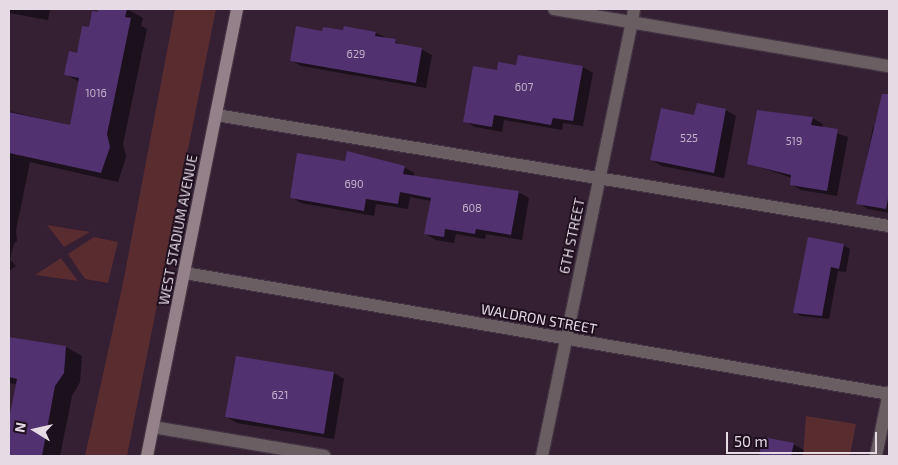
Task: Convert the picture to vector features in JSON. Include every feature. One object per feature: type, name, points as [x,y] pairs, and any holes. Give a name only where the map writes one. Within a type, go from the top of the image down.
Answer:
[{"type":"street","name":"WEST STADIUM AVENUE","points":[[147,456],[237,9]]},
{"type":"street","points":[[554,9],[889,66]]},
{"type":"street","name":"6TH STREET","points":[[542,456],[634,9]]},
{"type":"street","points":[[216,115],[889,226]]},
{"type":"street","name":"WALDRON STREET","points":[[185,273],[889,393]]},
{"type":"street","points":[[876,456],[889,393]]},
{"type":"street","points":[[153,427],[325,456]]},
{"type":"shaded area","points":[[9,9],[889,9],[889,456],[9,456]]},
{"type":"shaded area","points":[[175,9],[216,9],[127,456],[85,456],[123,283]]},
{"type":"shaded area","points":[[47,225],[90,232],[64,247]]},
{"type":"shaded area","points":[[94,237],[118,242],[108,283],[85,279],[68,254]]},
{"type":"shaded area","points":[[61,258],[78,281],[35,275]]},
{"type":"shaded area","points":[[806,416],[856,424],[850,456],[803,456]]},
{"type":"building","points":[[98,9],[127,9],[125,17],[131,18],[107,134],[110,147],[101,173],[9,153],[9,112],[70,125],[79,78],[64,75],[69,51],[77,53],[82,26],[89,27],[92,11],[98,12]]},
{"type":"building","points":[[296,26],[322,31],[323,27],[343,30],[344,26],[376,32],[375,36],[396,39],[395,43],[422,48],[416,83],[290,61]]},
{"type":"building","points":[[518,55],[583,66],[573,121],[553,118],[551,125],[494,115],[492,127],[463,122],[473,66],[497,70],[498,62],[516,65]]},
{"type":"building","points":[[882,94],[889,94],[889,193],[886,209],[856,204]]},
{"type":"building","points":[[697,103],[726,109],[714,173],[650,160],[661,108],[694,115]]},
{"type":"building","points":[[757,110],[813,117],[811,125],[838,129],[827,191],[790,185],[791,175],[747,164]]},
{"type":"building","points":[[347,151],[405,166],[403,174],[519,191],[511,235],[476,229],[475,234],[445,229],[444,237],[424,234],[431,198],[400,192],[398,204],[366,199],[364,211],[290,198],[297,153],[345,161]]},
{"type":"building","points":[[808,237],[844,244],[839,269],[831,267],[822,316],[793,313]]},
{"type":"building","points":[[9,337],[66,346],[64,373],[55,386],[42,456],[9,456],[9,419],[17,379],[9,377]]},
{"type":"building","points":[[236,356],[334,372],[324,434],[225,417]]},
{"type":"building","points":[[763,437],[794,443],[791,456],[759,456]]}]
